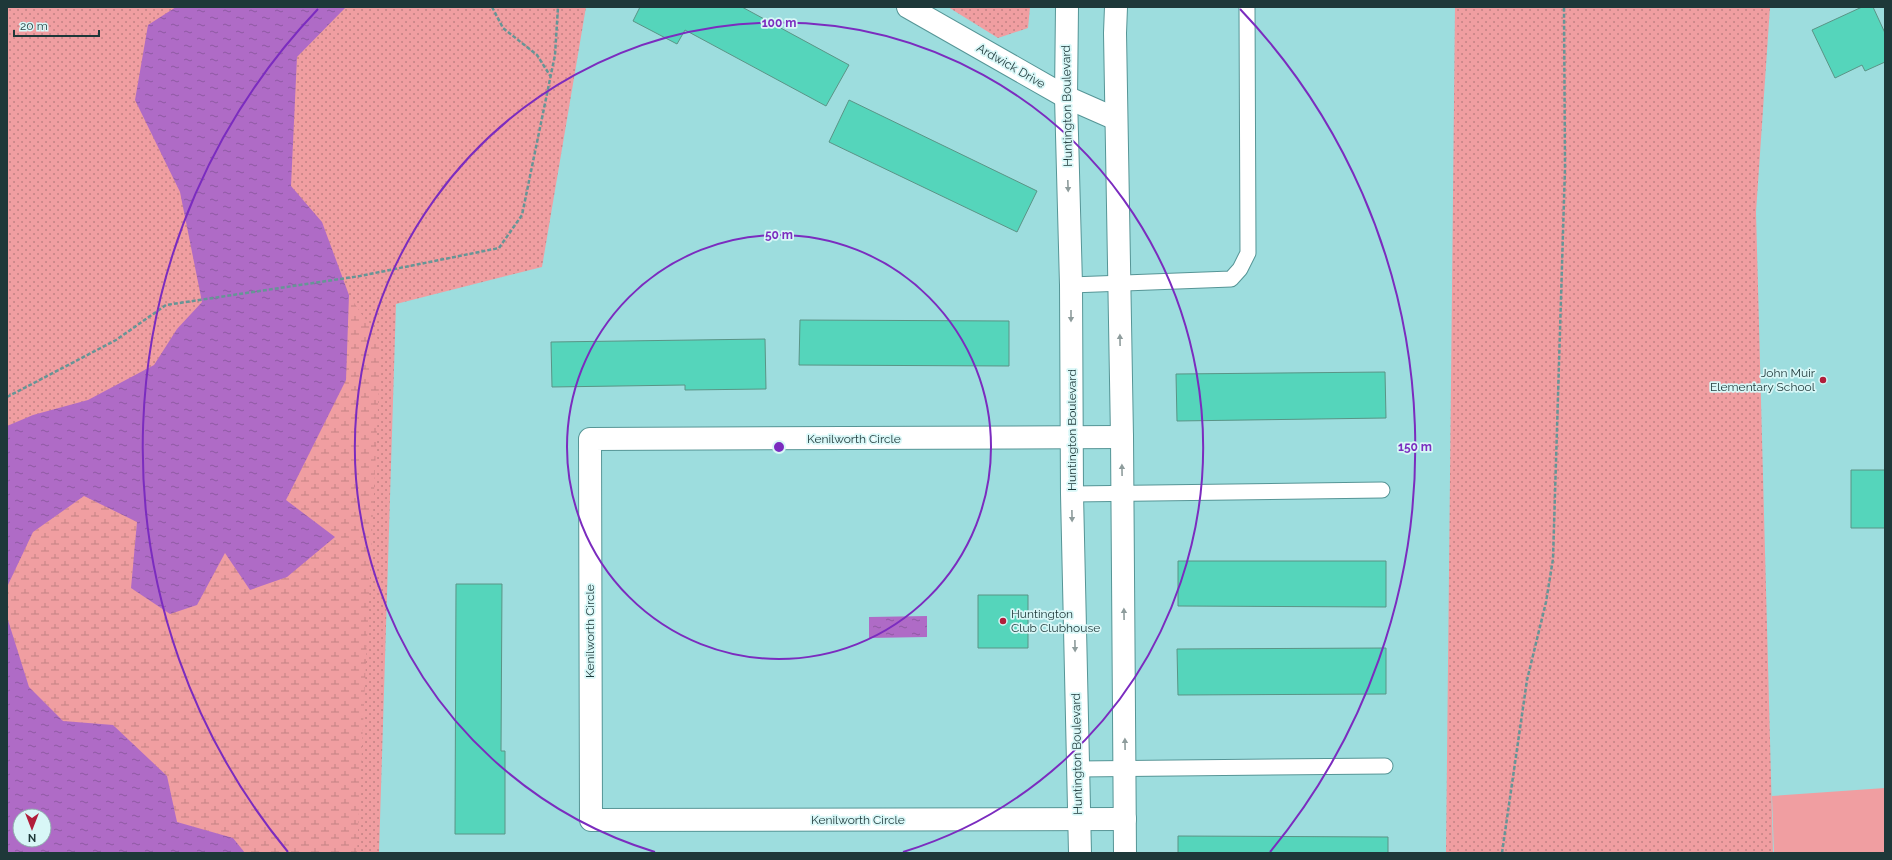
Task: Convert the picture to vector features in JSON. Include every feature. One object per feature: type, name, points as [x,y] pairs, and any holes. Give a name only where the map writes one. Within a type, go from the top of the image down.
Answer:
[{"type":"street","name":"Ardwick Drive","points":[[908,7],[1066,97],[1116,119]]},
{"type":"street","name":"Huntington Boulevard","points":[[1067,7],[1066,97],[1071,285],[1072,494],[1078,820],[1080,853]]},
{"type":"street","points":[[1116,7],[1116,119],[1122,437],[1126,853]]},
{"type":"street","name":"Kenilworth Circle","points":[[1122,437],[590,439],[591,820],[1126,819]]},
{"type":"lane","points":[[1071,285],[1231,279],[1240,269],[1248,253],[1247,7]]},
{"type":"lane","points":[[1072,494],[1382,490]]},
{"type":"lane","points":[[1078,769],[1385,766]]},
{"type":"path","points":[[492,7],[503,28],[537,56],[551,77]]},
{"type":"path","points":[[7,397],[116,340],[166,305],[360,276],[499,248],[522,215],[555,56],[558,7]]},
{"type":"path","points":[[1502,853],[1527,680],[1546,602],[1553,559],[1565,168],[1564,7]]},
{"type":"green space","points":[[7,7],[586,7],[542,267],[396,304],[379,853],[7,853]]},
{"type":"green space","points":[[948,7],[1030,7],[1028,28],[998,38]]},
{"type":"green space","points":[[1455,7],[1770,7],[1756,212],[1773,853],[1446,853]]},
{"type":"green space","points":[[349,295],[381,344],[357,853],[245,853],[233,838],[177,822],[167,776],[113,725],[63,721],[29,687],[7,617],[7,587],[33,532],[84,496],[137,522],[131,588],[197,605],[225,552],[335,538],[286,500],[346,380]]},
{"type":"green space","points":[[1885,788],[1885,853],[1774,853],[1772,796]]},
{"type":"water","points":[[176,7],[346,7],[297,57],[291,186],[322,222],[349,295],[346,380],[286,500],[335,537],[287,577],[250,590],[225,553],[197,605],[170,614],[131,588],[137,522],[84,496],[33,532],[7,587],[7,426],[33,415],[88,400],[154,365],[177,329],[202,302],[180,192],[135,100],[148,25]]},
{"type":"water","points":[[927,616],[927,637],[869,638],[869,617]]},
{"type":"water","points":[[7,617],[29,687],[63,721],[113,725],[167,776],[177,822],[233,838],[245,853],[7,853]]},
{"type":"building","points":[[640,7],[742,7],[849,65],[826,106],[685,30],[677,44],[633,21]]},
{"type":"building","points":[[1862,7],[1873,7],[1885,33],[1885,62],[1865,71],[1862,65],[1835,78],[1812,30]]},
{"type":"building","points":[[849,100],[1037,191],[1017,232],[829,142]]},
{"type":"building","points":[[800,320],[1009,321],[1009,366],[799,365]]},
{"type":"building","points":[[765,339],[766,389],[685,390],[685,385],[552,387],[551,342]]},
{"type":"building","points":[[1385,372],[1386,418],[1177,421],[1176,374]]},
{"type":"building","points":[[1851,470],[1885,470],[1885,528],[1851,528]]},
{"type":"building","points":[[1178,561],[1386,561],[1386,607],[1178,606]]},
{"type":"building","points":[[456,584],[502,584],[501,751],[505,751],[505,834],[455,834]]},
{"type":"building","name":"Huntington Club Clubhouse","points":[[978,595],[1028,595],[1028,648],[978,648]]},
{"type":"building","points":[[1386,648],[1386,694],[1178,695],[1177,649]]},
{"type":"building","points":[[1178,836],[1388,837],[1388,853],[1178,853]]},
{"type":"place","name":"John Muir Elementary School","points":[[1823,380]]},
{"type":"place","name":"Huntington Club Clubhouse","points":[[1003,621]]}]
